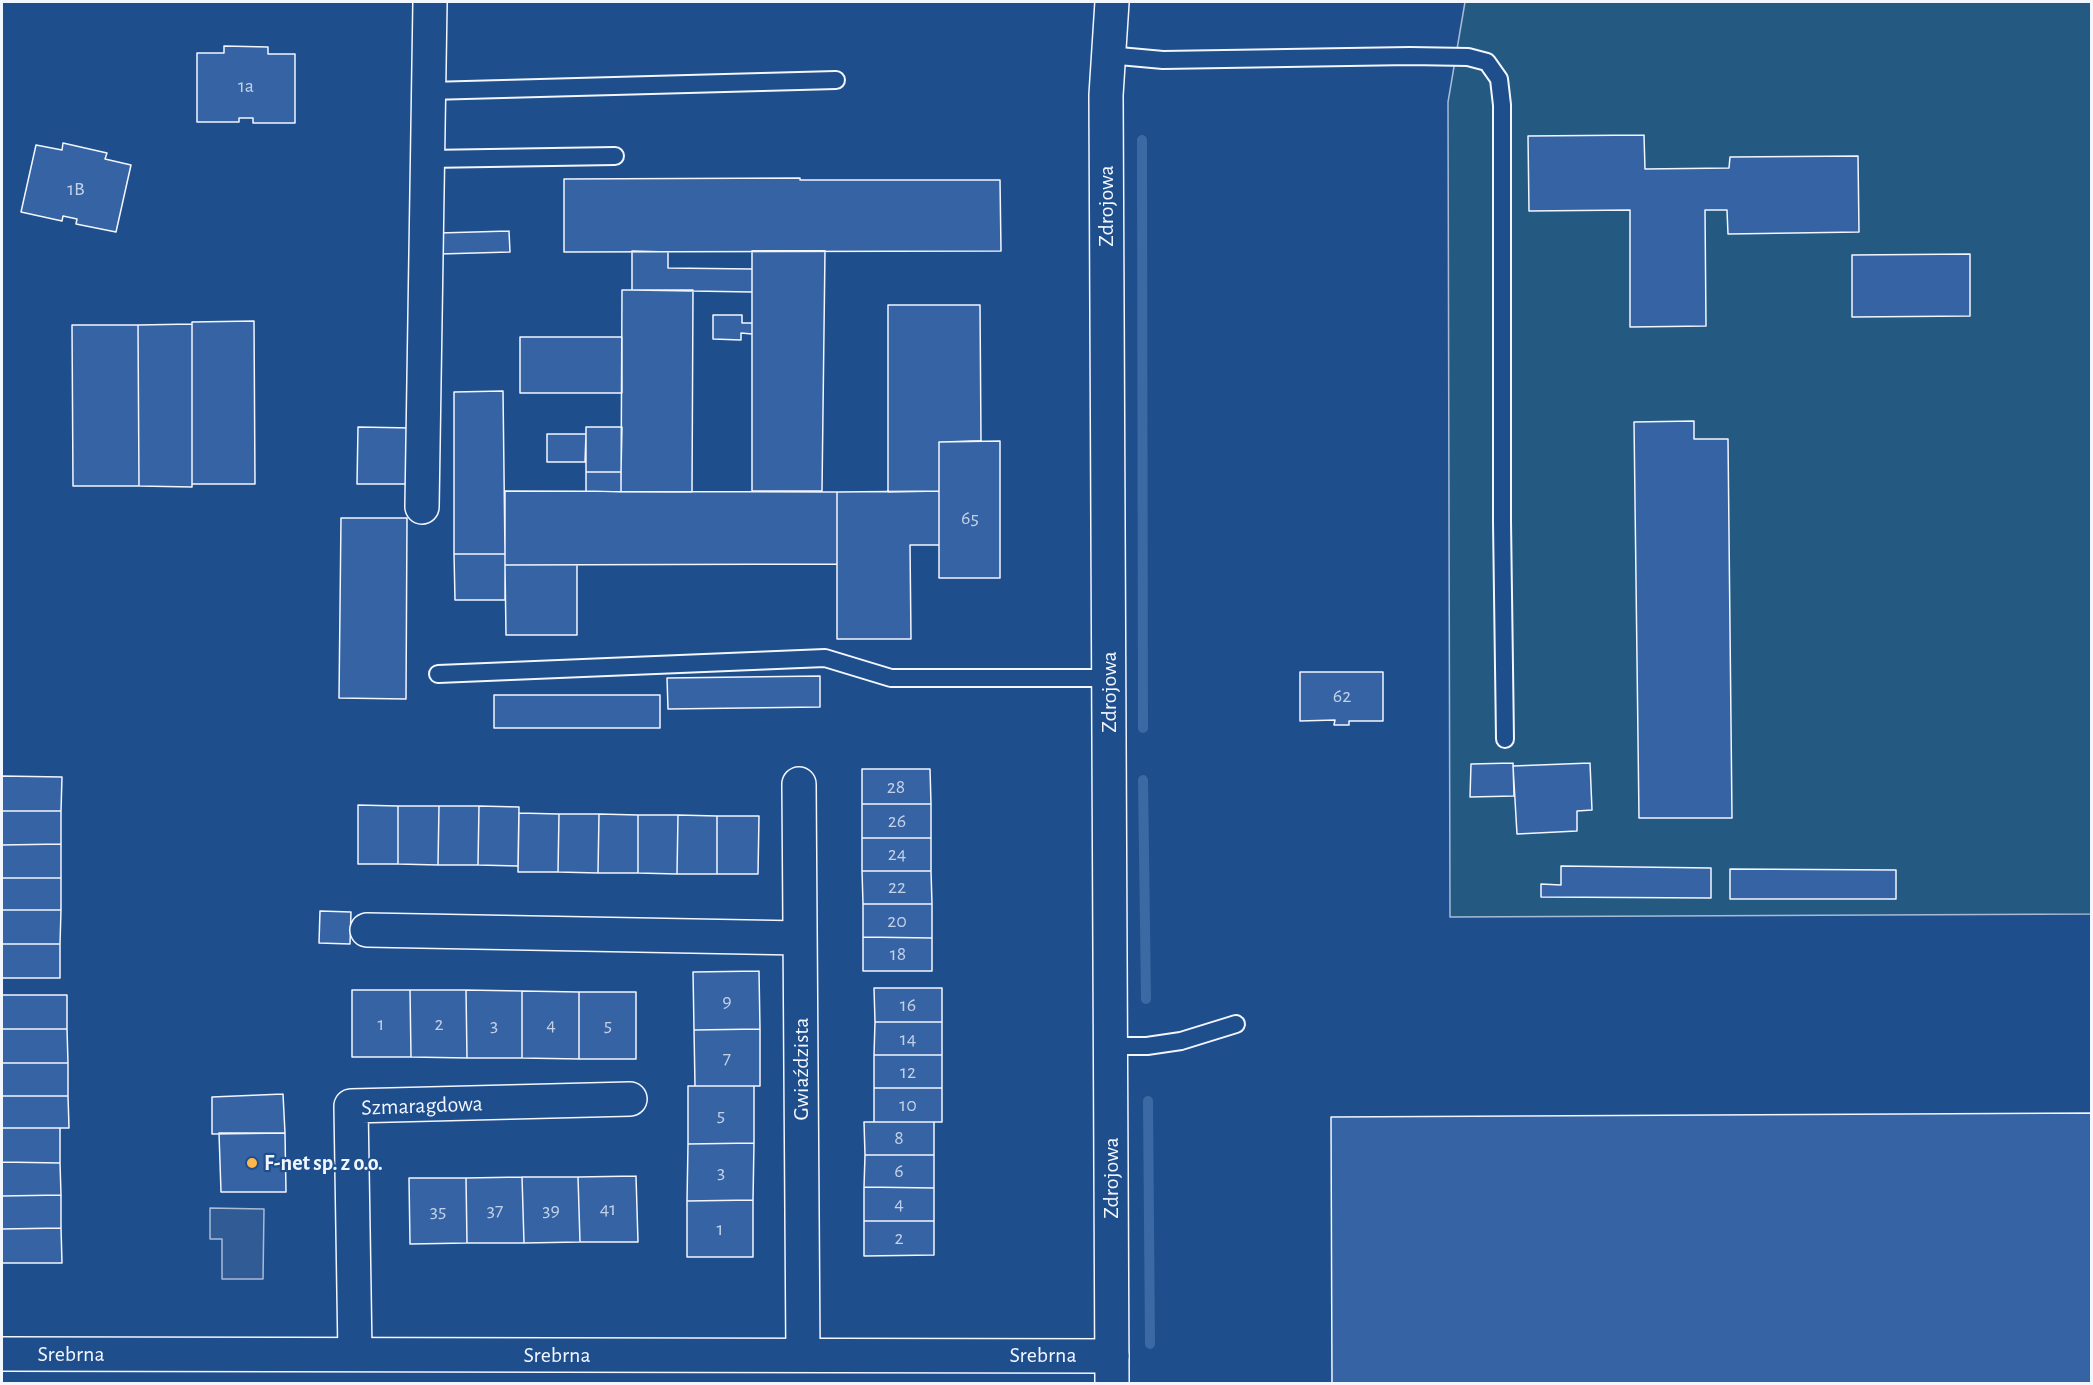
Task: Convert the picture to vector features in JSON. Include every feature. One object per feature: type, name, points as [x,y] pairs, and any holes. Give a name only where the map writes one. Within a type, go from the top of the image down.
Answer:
[{"type":"street","points":[[422,507],[430,2]]},
{"type":"street","name":"Zdrojowa","points":[[1112,2],[1106,142],[1112,1370]]},
{"type":"street","name":"Gwiaździsta","points":[[800,784],[803,1355]]},
{"type":"street","points":[[367,930],[800,938]]},
{"type":"street","name":"Szmaragdowa","points":[[355,1354],[351,1106],[630,1099]]},
{"type":"street","name":"Srebrna","points":[[2,1354],[355,1354],[463,1369],[803,1355],[1112,1370]]},
{"type":"lane","points":[[1108,56],[1163,60],[1467,57],[1487,62],[1499,79],[1502,117],[1502,522],[1505,739]]},
{"type":"lane","points":[[429,91],[836,80]]},
{"type":"lane","points":[[427,159],[615,156]]},
{"type":"lane","points":[[438,674],[825,658],[891,678],[1109,678]]},
{"type":"lane","points":[[1111,1046],[1147,1046],[1168,1043],[1236,1024]]},
{"type":"shaded area","points":[[1465,2],[2091,2],[2091,914],[1450,917],[1448,102]]},
{"type":"shaded area","points":[[210,1208],[264,1209],[263,1279],[222,1279],[222,1239],[210,1239]]},
{"type":"building","points":[[224,46],[268,47],[268,54],[295,54],[295,123],[253,123],[253,118],[239,118],[239,122],[197,122],[197,53],[224,53]]},
{"type":"building","points":[[1644,135],[1645,169],[1729,168],[1730,157],[1858,156],[1859,232],[1728,234],[1727,210],[1705,210],[1706,326],[1630,327],[1630,210],[1529,211],[1528,136]]},
{"type":"building","points":[[63,143],[107,153],[105,159],[131,165],[116,232],[76,224],[77,219],[63,216],[62,221],[21,212],[36,145],[62,150]]},
{"type":"building","points":[[800,178],[800,180],[1000,180],[1001,251],[564,252],[564,179]]},
{"type":"building","points":[[509,231],[510,252],[440,254],[439,233]]},
{"type":"building","points":[[632,251],[668,252],[668,268],[752,269],[752,292],[632,290]]},
{"type":"building","points":[[752,251],[825,251],[822,491],[752,491]]},
{"type":"building","points":[[1970,254],[1970,316],[1852,317],[1852,255]]},
{"type":"building","points":[[622,290],[693,290],[692,492],[621,492]]},
{"type":"building","points":[[888,305],[980,305],[981,441],[939,442],[939,491],[888,492]]},
{"type":"building","points":[[713,315],[742,315],[742,323],[752,323],[752,334],[741,333],[741,340],[713,339]]},
{"type":"building","points":[[254,321],[255,484],[192,484],[192,322]]},
{"type":"building","points":[[192,324],[192,487],[139,486],[138,325]]},
{"type":"building","points":[[72,325],[138,325],[139,486],[73,486]]},
{"type":"building","points":[[520,337],[622,337],[622,393],[520,393]]},
{"type":"building","points":[[503,391],[505,554],[454,554],[454,392]]},
{"type":"building","points":[[1694,421],[1694,439],[1728,439],[1732,818],[1639,818],[1634,422]]},
{"type":"building","points":[[358,427],[413,428],[413,484],[357,484]]},
{"type":"building","points":[[586,427],[622,427],[621,472],[586,472]]},
{"type":"building","points":[[547,434],[586,434],[585,462],[547,462]]},
{"type":"building","points":[[1000,441],[1000,578],[939,578],[939,442]]},
{"type":"building","points":[[586,472],[621,472],[621,492],[586,491]]},
{"type":"building","points":[[505,491],[837,492],[837,564],[505,565]]},
{"type":"building","points":[[939,491],[939,545],[910,545],[911,639],[837,639],[837,492]]},
{"type":"building","points":[[341,518],[407,518],[406,699],[339,698]]},
{"type":"building","points":[[454,554],[505,554],[505,600],[455,600]]},
{"type":"building","points":[[505,565],[577,565],[577,635],[506,635]]},
{"type":"building","points":[[1300,672],[1383,672],[1383,721],[1349,721],[1349,725],[1334,725],[1335,720],[1300,721]]},
{"type":"building","points":[[820,676],[820,707],[668,709],[667,678]]},
{"type":"building","points":[[494,695],[660,695],[660,728],[494,728]]},
{"type":"building","points":[[1513,763],[1514,796],[1470,797],[1471,764]]},
{"type":"building","points":[[1590,763],[1592,810],[1577,811],[1577,831],[1517,834],[1513,766]]},
{"type":"building","points":[[862,769],[930,769],[931,804],[862,804]]},
{"type":"building","points":[[2,776],[62,777],[61,811],[2,811]]},
{"type":"building","points":[[862,804],[931,804],[931,838],[862,838]]},
{"type":"building","points":[[358,805],[398,806],[398,864],[358,864]]},
{"type":"building","points":[[398,806],[439,806],[438,865],[398,864]]},
{"type":"building","points":[[439,806],[479,806],[478,865],[438,865]]},
{"type":"building","points":[[479,806],[519,807],[518,866],[478,865]]},
{"type":"building","points":[[2,811],[61,811],[61,844],[2,845]]},
{"type":"building","points":[[519,813],[559,814],[558,872],[518,872]]},
{"type":"building","points":[[559,814],[599,814],[598,873],[558,872]]},
{"type":"building","points":[[599,814],[638,815],[638,873],[598,873]]},
{"type":"building","points":[[638,815],[678,815],[677,874],[638,873]]},
{"type":"building","points":[[678,815],[717,816],[717,874],[677,874]]},
{"type":"building","points":[[717,816],[759,816],[758,874],[717,874]]},
{"type":"building","points":[[862,838],[931,838],[931,871],[862,871]]},
{"type":"building","points":[[61,844],[61,878],[2,878],[2,845]]},
{"type":"building","points":[[1561,866],[1711,868],[1711,898],[1541,897],[1541,884],[1561,885]]},
{"type":"building","points":[[1730,869],[1896,870],[1896,899],[1730,899]]},
{"type":"building","points":[[862,871],[931,871],[932,904],[863,904]]},
{"type":"building","points":[[2,878],[61,878],[61,910],[2,910]]},
{"type":"building","points":[[863,904],[932,904],[932,938],[863,937]]},
{"type":"building","points":[[2,910],[61,910],[60,944],[2,944]]},
{"type":"building","points":[[320,911],[351,912],[350,944],[319,943]]},
{"type":"building","points":[[863,937],[932,938],[932,971],[863,971]]},
{"type":"building","points":[[2,944],[60,944],[60,978],[2,978]]},
{"type":"building","points":[[759,971],[760,1029],[694,1030],[693,972]]},
{"type":"building","points":[[874,988],[942,988],[942,1022],[875,1022]]},
{"type":"building","points":[[352,990],[410,990],[411,1057],[352,1057]]},
{"type":"building","points":[[410,990],[466,990],[467,1058],[411,1057]]},
{"type":"building","points":[[466,990],[522,991],[522,1058],[467,1058]]},
{"type":"building","points":[[522,991],[579,992],[579,1059],[522,1058]]},
{"type":"building","points":[[579,992],[636,992],[636,1059],[579,1059]]},
{"type":"building","points":[[2,995],[67,995],[67,1029],[2,1029]]},
{"type":"building","points":[[875,1022],[942,1022],[942,1055],[874,1055]]},
{"type":"building","points":[[2,1029],[67,1029],[68,1063],[2,1063]]},
{"type":"building","points":[[760,1029],[760,1086],[695,1086],[694,1030]]},
{"type":"building","points":[[874,1055],[942,1055],[942,1088],[874,1088]]},
{"type":"building","points":[[2,1063],[68,1063],[68,1096],[2,1096]]},
{"type":"building","points":[[688,1086],[754,1086],[754,1143],[688,1144]]},
{"type":"building","points":[[874,1088],[942,1088],[942,1122],[874,1122]]},
{"type":"building","points":[[283,1094],[285,1133],[212,1134],[212,1097]]},
{"type":"building","points":[[2,1096],[68,1096],[69,1128],[2,1128]]},
{"type":"building","points":[[2092,1113],[2092,1384],[1332,1384],[1331,1117]]},
{"type":"building","points":[[864,1122],[934,1122],[934,1155],[865,1155]]},
{"type":"building","points":[[2,1128],[60,1128],[60,1163],[2,1162]]},
{"type":"building","name":"F-net sp. z o.o.","points":[[219,1133],[285,1133],[286,1192],[221,1192]]},
{"type":"building","points":[[754,1143],[753,1200],[687,1201],[688,1144]]},
{"type":"building","points":[[865,1155],[934,1155],[934,1188],[864,1187]]},
{"type":"building","points":[[2,1162],[60,1163],[61,1195],[2,1196]]},
{"type":"building","points":[[636,1176],[638,1242],[580,1242],[578,1177]]},
{"type":"building","points":[[522,1177],[524,1243],[467,1243],[466,1178]]},
{"type":"building","points":[[522,1177],[578,1177],[580,1242],[524,1243]]},
{"type":"building","points":[[409,1178],[466,1178],[467,1243],[410,1244]]},
{"type":"building","points":[[864,1187],[934,1188],[934,1221],[864,1221]]},
{"type":"building","points":[[61,1195],[61,1228],[2,1229],[2,1196]]},
{"type":"building","points":[[753,1200],[753,1257],[687,1257],[687,1201]]},
{"type":"building","points":[[864,1221],[934,1221],[934,1255],[864,1256]]},
{"type":"building","points":[[61,1228],[62,1263],[2,1263],[2,1229]]},
{"type":"waterway","points":[[1142,140],[1143,728]]},
{"type":"waterway","points":[[1143,780],[1146,999]]},
{"type":"waterway","points":[[1148,1101],[1150,1344]]},
{"type":"place","name":"F-net sp. z o.o.","points":[[252,1163]]}]
